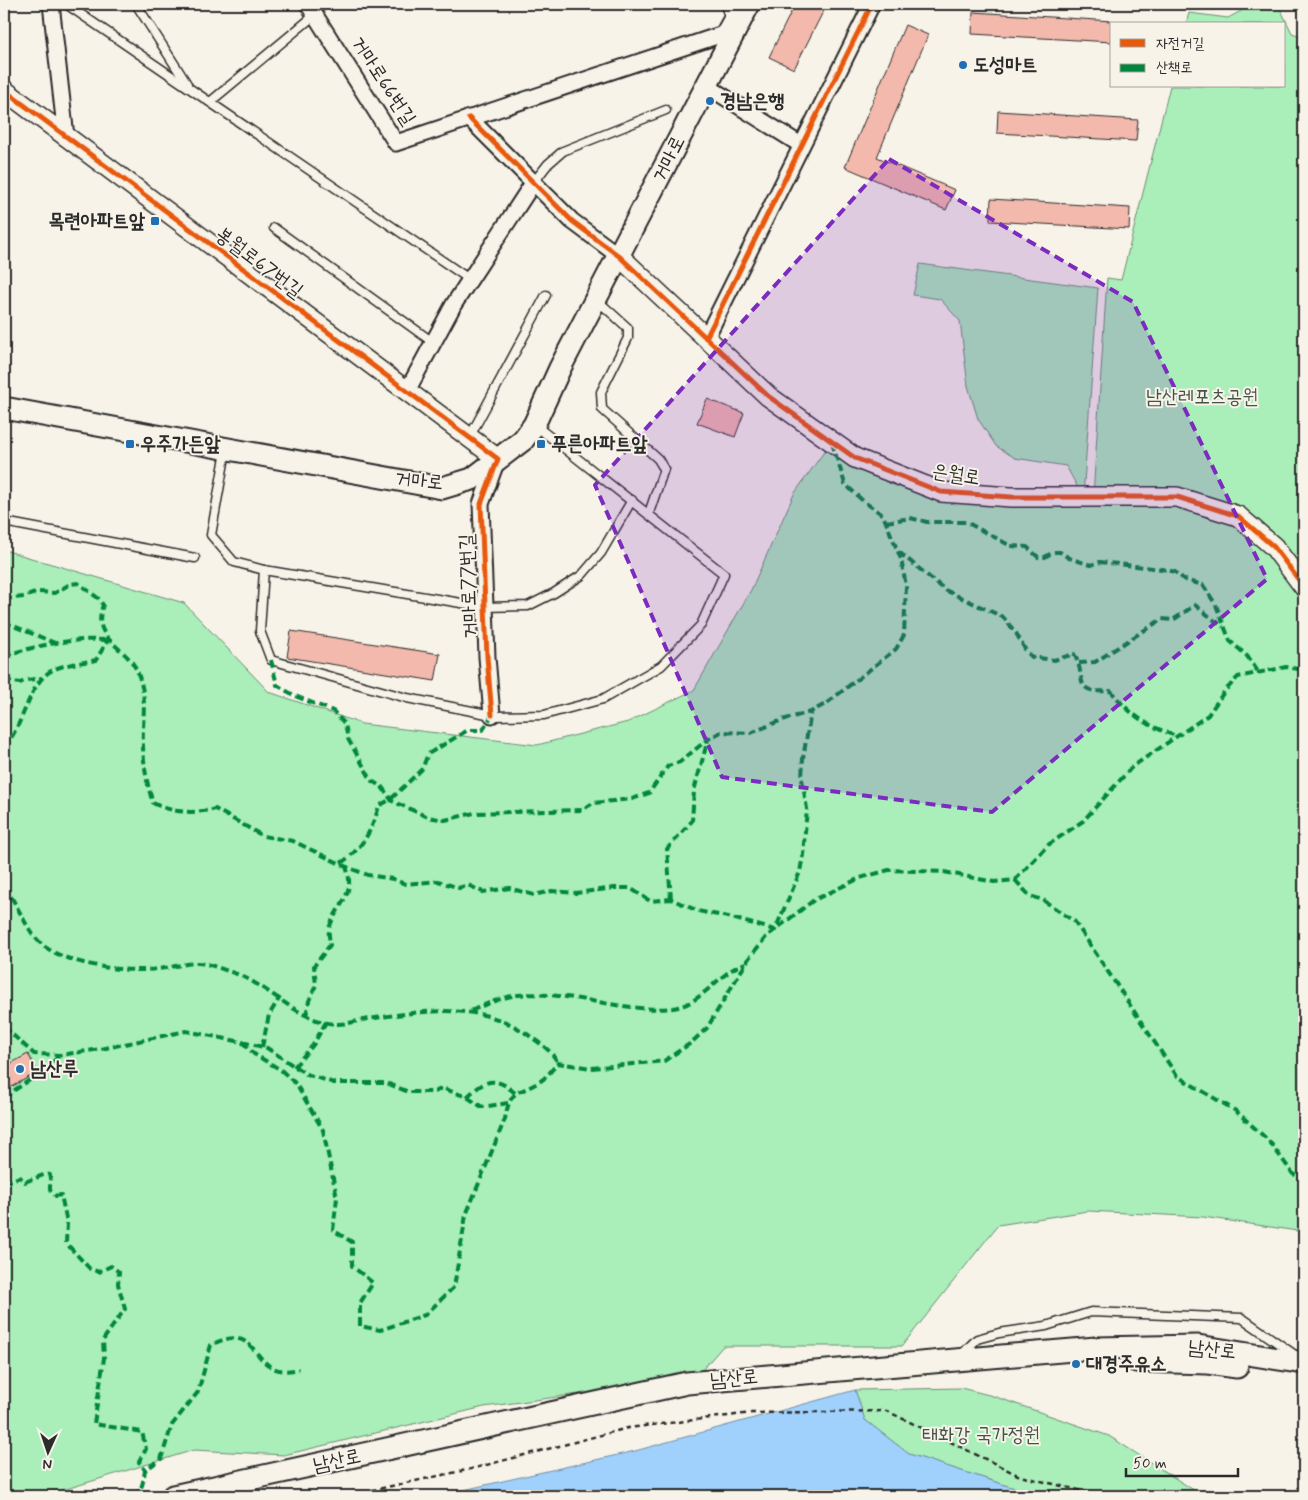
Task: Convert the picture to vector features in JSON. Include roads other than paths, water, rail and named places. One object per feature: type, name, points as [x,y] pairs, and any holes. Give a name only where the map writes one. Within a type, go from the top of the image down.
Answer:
[{"type":"main road","name":"거마로","points":[[4,408],[442,488],[472,479],[523,440],[534,425],[596,299],[707,86],[736,15]]},
{"type":"main road","name":"남산로","points":[[173,1496],[687,1383],[1096,1348],[1198,1346],[1304,1363]]},
{"type":"main road","name":"남산로","points":[[236,1496],[649,1400],[751,1386],[1106,1360],[1208,1363],[1304,1377]]},
{"type":"street","points":[[51,4],[66,137]]},
{"type":"street","points":[[706,338],[872,4]]},
{"type":"street","name":"거마로66번길","points":[[312,9],[396,143],[723,34],[736,15]]},
{"type":"street","points":[[707,86],[801,145]]},
{"type":"street","name":"봉월로67번길","points":[[4,90],[498,459]]},
{"type":"street","points":[[469,118],[572,221],[619,256]]},
{"type":"street","points":[[407,392],[469,279],[533,183]]},
{"type":"street","name":"은월로","points":[[619,256],[768,396],[855,458],[897,477],[941,492],[1010,497],[1177,497],[1238,516],[1274,547],[1304,587]]},
{"type":"street","name":"거마로77번길","points":[[492,715],[480,504],[498,459]]},
{"type":"lane","points":[[66,4],[469,279]]},
{"type":"lane","points":[[136,4],[190,88]]},
{"type":"lane","points":[[210,102],[312,9]]},
{"type":"lane","points":[[533,183],[548,164],[563,151],[666,110]]},
{"type":"lane","points":[[274,228],[434,343]]},
{"type":"lane","points":[[469,438],[546,295]]},
{"type":"lane","points":[[596,299],[628,328],[628,338],[601,392],[602,409],[658,459],[664,469],[648,512]]},
{"type":"lane","points":[[264,570],[260,631],[271,660],[406,698],[492,715],[544,715],[603,699],[661,666],[701,625],[724,574],[648,512],[534,425]]},
{"type":"lane","points":[[227,449],[211,535],[234,562],[264,570],[485,607],[528,606],[554,593],[582,575],[601,553],[632,500]]},
{"type":"lane","points":[[4,522],[195,558]]},
{"type":"lane","points":[[958,1360],[968,1346],[977,1339],[999,1333],[1046,1326],[1091,1312],[1242,1318],[1304,1363]]},
{"type":"water","points":[[855,1390],[865,1420],[909,1454],[1039,1496],[437,1496],[635,1451]]},
{"type":"place","name":"도성마트","points":[[963,65]]},
{"type":"place","name":"경남은행","points":[[710,101]]},
{"type":"place","name":"목련아파트앞","points":[[155,221]]},
{"type":"place","name":"우주가든앞","points":[[130,444]]},
{"type":"place","name":"푸른아파트앞","points":[[541,444]]},
{"type":"place","name":"남산루","points":[[20,1069]]},
{"type":"place","name":"대경주유소","points":[[1076,1364]]},
{"type":"park label","name":"남산레포츠공원","points":[[1202,397]]},
{"type":"park label","name":"태화강 국가정원","points":[[981,1435]]}]
